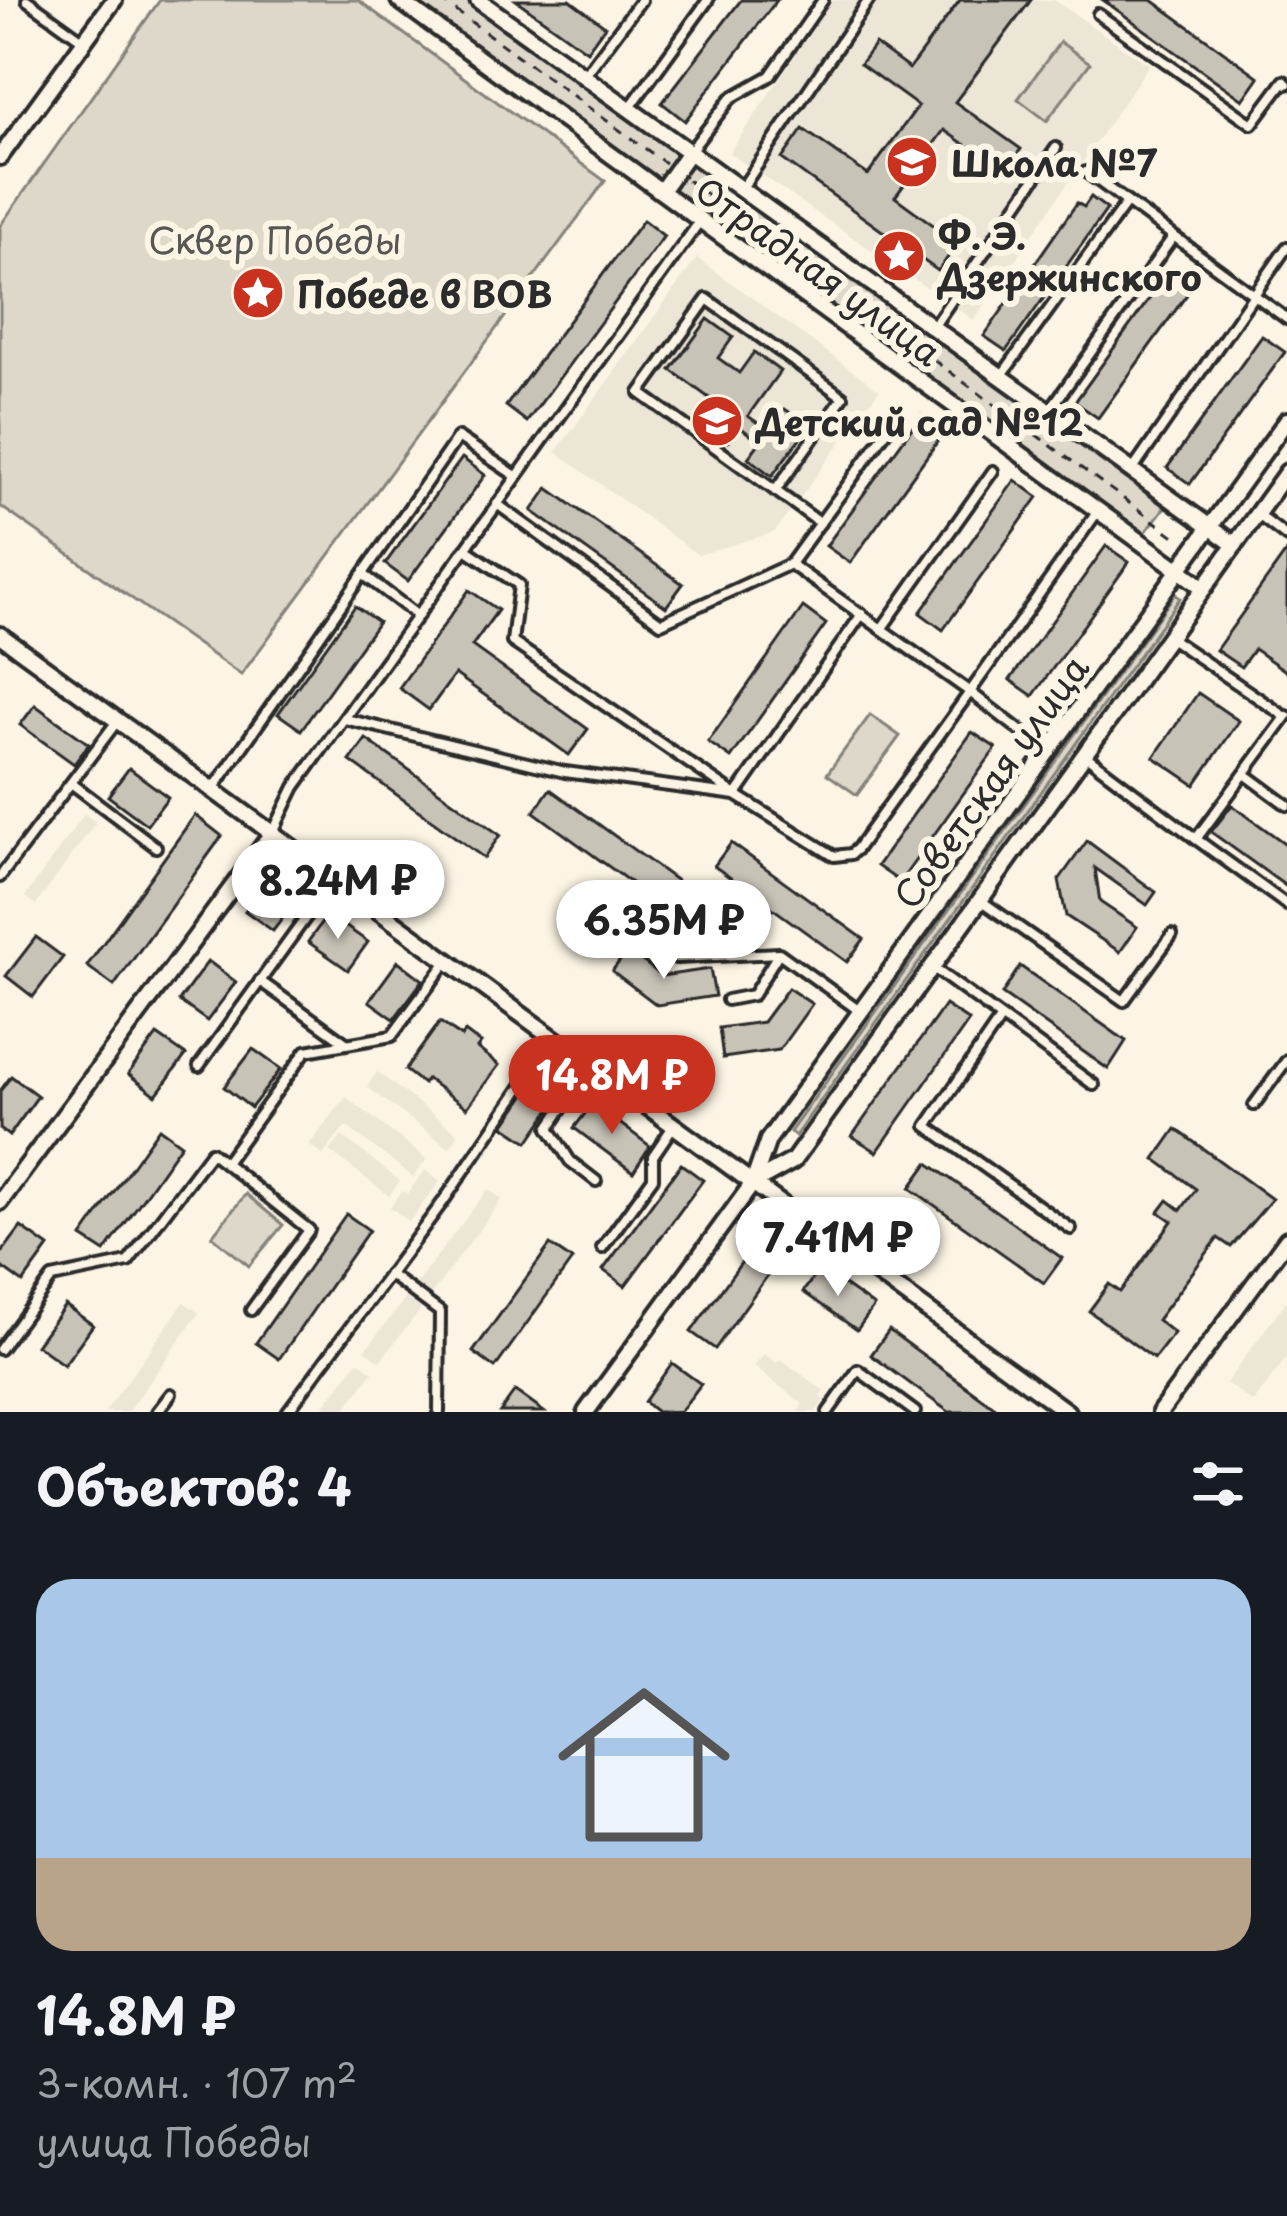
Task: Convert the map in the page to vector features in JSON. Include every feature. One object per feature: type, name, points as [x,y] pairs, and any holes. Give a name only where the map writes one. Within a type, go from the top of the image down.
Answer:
[{"type":"street","points":[[0,157],[114,0]]},
{"type":"street","name":"Отрадная улица","points":[[399,0],[1204,588]]},
{"type":"street","name":"Отрадная улица","points":[[478,0],[1235,545]]},
{"type":"street","points":[[661,191],[689,152]]},
{"type":"street","name":"Советская улица","points":[[586,1412],[753,1183],[768,1141],[1287,420]]},
{"type":"street","name":"Советская улица","points":[[753,1183],[793,1161],[1287,472]]},
{"type":"street","points":[[0,635],[1067,1412]]},
{"type":"street","points":[[0,1202],[273,832]]},
{"type":"street","points":[[1160,1412],[1287,1239]]},
{"type":"lane","points":[[27,0],[84,42]]},
{"type":"lane","points":[[584,76],[641,0]]},
{"type":"lane","points":[[628,109],[708,0]]},
{"type":"lane","points":[[689,152],[730,98],[770,76],[823,0]]},
{"type":"lane","points":[[741,190],[869,0]]},
{"type":"lane","points":[[1098,14],[1252,124],[1284,81],[1287,84]]},
{"type":"lane","points":[[932,327],[1056,148]]},
{"type":"lane","points":[[1086,172],[1287,319]]},
{"type":"lane","points":[[1002,375],[1127,202]]},
{"type":"lane","points":[[273,832],[296,788],[700,221]]},
{"type":"lane","points":[[1049,411],[1173,236]]},
{"type":"lane","points":[[1132,471],[1287,247]]},
{"type":"lane","points":[[775,491],[843,397],[707,299],[640,393],[820,524]]},
{"type":"lane","points":[[497,504],[661,623],[790,564],[899,414]]},
{"type":"lane","points":[[214,788],[458,437],[516,476]]},
{"type":"lane","points":[[882,628],[993,471]]},
{"type":"lane","points":[[467,550],[519,585],[512,642],[834,856],[850,854],[1098,512]]},
{"type":"lane","points":[[1257,514],[1286,535]]},
{"type":"lane","points":[[790,564],[1048,752]]},
{"type":"lane","points":[[364,574],[418,616]]},
{"type":"lane","points":[[736,795],[862,614]]},
{"type":"lane","points":[[1168,637],[1287,717],[1196,839]]},
{"type":"lane","points":[[345,719],[565,772],[736,795]]},
{"type":"lane","points":[[0,877],[118,720]]},
{"type":"lane","points":[[1084,755],[1287,905]]},
{"type":"lane","points":[[1245,774],[1287,806]]},
{"type":"lane","points":[[71,783],[156,847]]},
{"type":"lane","points":[[980,900],[1124,1001],[1172,935]]},
{"type":"lane","points":[[199,1066],[312,909]]},
{"type":"lane","points":[[644,934],[676,958],[779,953],[861,1012]]},
{"type":"lane","points":[[727,1000],[753,995],[779,953]]},
{"type":"lane","points":[[225,1163],[306,1051],[392,1036],[448,960]]},
{"type":"lane","points":[[932,968],[1094,1085]]},
{"type":"lane","points":[[260,981],[347,1044]]},
{"type":"lane","points":[[1001,1018],[927,1126],[1071,1229]]},
{"type":"lane","points":[[303,1412],[290,1408],[555,1037]]},
{"type":"lane","points":[[1254,1106],[1287,1060]]},
{"type":"lane","points":[[592,1064],[549,1128],[570,1161],[596,1181]]},
{"type":"lane","points":[[602,1248],[653,1178],[653,1156],[674,1125]]},
{"type":"lane","points":[[0,1348],[52,1277],[128,1262],[211,1152],[309,1230],[251,1310]]},
{"type":"lane","points":[[389,1274],[440,1312],[439,1412]]},
{"type":"lane","points":[[828,1412],[858,1370],[915,1412]]},
{"type":"lane","points":[[158,1412],[171,1394]]},
{"type":"path","points":[[441,0],[1180,540]]},
{"type":"shaded area","name":"Школа №7","points":[[833,0],[1054,0],[1149,65],[974,320],[729,153]]},
{"type":"shaded area","name":"Детский сад №12","points":[[697,258],[879,390],[775,532],[698,555],[556,452]]},
{"type":"shaded area","points":[[84,814],[96,822],[36,905],[25,897]]},
{"type":"shaded area","points":[[377,1072],[459,1134],[449,1148],[367,1087]]},
{"type":"shaded area","points":[[346,1097],[427,1159],[413,1177],[346,1126],[323,1155],[309,1145]]},
{"type":"shaded area","points":[[342,1136],[400,1181],[389,1196],[330,1151]]},
{"type":"shaded area","points":[[425,1170],[440,1181],[409,1222],[390,1207]]},
{"type":"shaded area","points":[[488,1189],[502,1199],[430,1296],[415,1285]]},
{"type":"shaded area","points":[[406,1298],[421,1309],[380,1361],[365,1350]]},
{"type":"shaded area","points":[[1287,1300],[1287,1357],[1253,1403],[1226,1383]]},
{"type":"shaded area","points":[[184,1302],[199,1313],[128,1412],[105,1412]]},
{"type":"shaded area","points":[[764,1354],[777,1363],[781,1359],[824,1391],[815,1412],[798,1412],[803,1404],[754,1367]]},
{"type":"shaded area","points":[[358,1361],[373,1372],[343,1412],[332,1412],[324,1406]]},
{"type":"green space","name":"Сквер Победы","points":[[160,0],[358,0],[605,181],[241,675],[0,506],[0,226]]},
{"type":"green space","points":[[411,0],[466,0],[1165,507],[1145,533]]},
{"type":"green space","points":[[1060,42],[1090,63],[1047,121],[1018,99]]},
{"type":"green space","points":[[1175,594],[1180,598],[795,1136],[790,1132]]},
{"type":"green space","points":[[870,715],[900,736],[857,795],[827,774]]},
{"type":"green space","points":[[246,1194],[283,1225],[249,1266],[212,1236]]},
{"type":"building","points":[[516,0],[570,0],[605,26],[587,51]]},
{"type":"building","points":[[741,0],[777,0],[685,121],[662,103]]},
{"type":"building","points":[[960,0],[1031,0],[955,102],[1021,149],[1004,172],[944,130],[895,197],[958,243],[938,271],[782,159],[803,129],[868,175],[918,106],[860,64],[875,44],[909,69]]},
{"type":"building","points":[[1103,0],[1152,0],[1259,77],[1243,100]]},
{"type":"building","points":[[1091,197],[1107,209],[1006,351],[984,336],[1077,203],[1084,207]]},
{"type":"building","points":[[643,220],[664,236],[527,422],[506,406]]},
{"type":"building","points":[[1170,270],[1193,286],[1098,418],[1075,402]]},
{"type":"building","points":[[708,319],[733,337],[718,358],[739,373],[754,352],[780,371],[748,416],[769,431],[785,409],[809,426],[772,476],[748,458],[760,442],[740,427],[728,442],[702,423],[716,403],[671,370]]},
{"type":"building","points":[[1262,336],[1285,352],[1190,484],[1167,468]]},
{"type":"building","points":[[922,414],[945,431],[850,563],[826,546]]},
{"type":"building","points":[[462,458],[485,475],[408,581],[385,564]]},
{"type":"building","points":[[1015,480],[1038,497],[943,630],[920,613]]},
{"type":"building","points":[[548,488],[683,584],[666,607],[532,511]]},
{"type":"building","points":[[1106,546],[1129,562],[1033,696],[1010,680]]},
{"type":"building","points":[[1287,551],[1287,672],[1254,649],[1241,667],[1216,650]]},
{"type":"building","points":[[469,590],[498,610],[472,646],[588,729],[569,755],[455,674],[429,710],[399,688]]},
{"type":"building","points":[[355,606],[378,622],[301,730],[278,714]]},
{"type":"building","points":[[803,607],[826,624],[731,758],[708,742]]},
{"type":"building","points":[[1198,693],[1239,721],[1195,785],[1154,757]]},
{"type":"building","points":[[35,705],[89,744],[74,764],[20,725]]},
{"type":"building","points":[[972,732],[996,748],[900,882],[877,866]]},
{"type":"building","points":[[366,739],[500,835],[484,858],[350,761]]},
{"type":"building","points":[[129,768],[168,797],[147,825],[108,796]]},
{"type":"building","points":[[550,789],[681,884],[664,907],[534,812]]},
{"type":"building","points":[[1232,805],[1287,845],[1287,887],[1211,832]]},
{"type":"building","points":[[195,815],[222,836],[114,986],[87,966]]},
{"type":"building","points":[[1087,841],[1156,892],[1147,905],[1095,868],[1100,902],[1137,927],[1120,952],[1066,916],[1059,880]]},
{"type":"building","points":[[731,843],[864,939],[847,962],[714,866]]},
{"type":"building","points":[[273,872],[302,892],[273,931],[245,911]]},
{"type":"building","points":[[328,914],[368,942],[348,970],[308,942]]},
{"type":"building","points":[[36,937],[63,957],[33,997],[6,976]]},
{"type":"building","points":[[628,950],[662,976],[710,969],[715,996],[657,1005],[612,971]]},
{"type":"building","points":[[208,961],[236,982],[207,1021],[179,1001]]},
{"type":"building","points":[[398,961],[423,980],[394,1019],[369,1001]]},
{"type":"building","points":[[1020,966],[1126,1041],[1108,1069],[1002,994]]},
{"type":"building","points":[[788,988],[812,1004],[779,1050],[723,1058],[719,1028],[763,1022]]},
{"type":"building","points":[[945,1005],[969,1021],[877,1152],[852,1136]]},
{"type":"building","points":[[440,1022],[481,1043],[477,1048],[499,1065],[467,1108],[427,1079],[423,1084],[405,1070]]},
{"type":"building","points":[[157,1035],[186,1055],[156,1095],[128,1074]]},
{"type":"building","points":[[253,1049],[281,1069],[251,1108],[224,1087]]},
{"type":"building","points":[[544,1068],[568,1084],[528,1142],[504,1126]]},
{"type":"building","points":[[11,1076],[38,1096],[9,1136],[0,1129],[0,1091]]},
{"type":"building","points":[[593,1103],[650,1146],[633,1172],[574,1128]]},
{"type":"building","points":[[159,1128],[181,1144],[105,1252],[82,1237]]},
{"type":"building","points":[[1176,1129],[1272,1199],[1231,1247],[1218,1238],[1157,1320],[1174,1333],[1154,1359],[1089,1311],[1109,1284],[1120,1292],[1172,1221],[1159,1212],[1168,1200],[1181,1210],[1196,1189],[1155,1159]]},
{"type":"building","points":[[928,1163],[1062,1258],[1044,1283],[910,1188]]},
{"type":"building","points":[[681,1164],[703,1180],[625,1286],[603,1270]]},
{"type":"building","points":[[346,1214],[369,1230],[279,1359],[256,1343]]},
{"type":"building","points":[[21,1227],[49,1247],[23,1283],[0,1266],[0,1255]]},
{"type":"building","points":[[762,1234],[785,1251],[715,1349],[691,1332]]},
{"type":"building","points":[[550,1245],[572,1260],[495,1368],[473,1352]]},
{"type":"building","points":[[820,1268],[874,1306],[857,1330],[803,1292]]},
{"type":"building","points":[[65,1305],[93,1325],[64,1365],[36,1345]]},
{"type":"building","points":[[889,1330],[1001,1412],[949,1412],[871,1355]]},
{"type":"building","points":[[672,1363],[701,1384],[680,1412],[657,1412],[644,1402]]},
{"type":"building","points":[[515,1391],[544,1412],[500,1412]]},
{"type":"place","name":"Школа №7","points":[[912,162]]},
{"type":"place","name":"Ф. Э. Дзержинского","points":[[899,256]]},
{"type":"place","name":"Победе в ВОВ","points":[[258,293]]},
{"type":"place","name":"Детский сад №12","points":[[717,421]]}]
